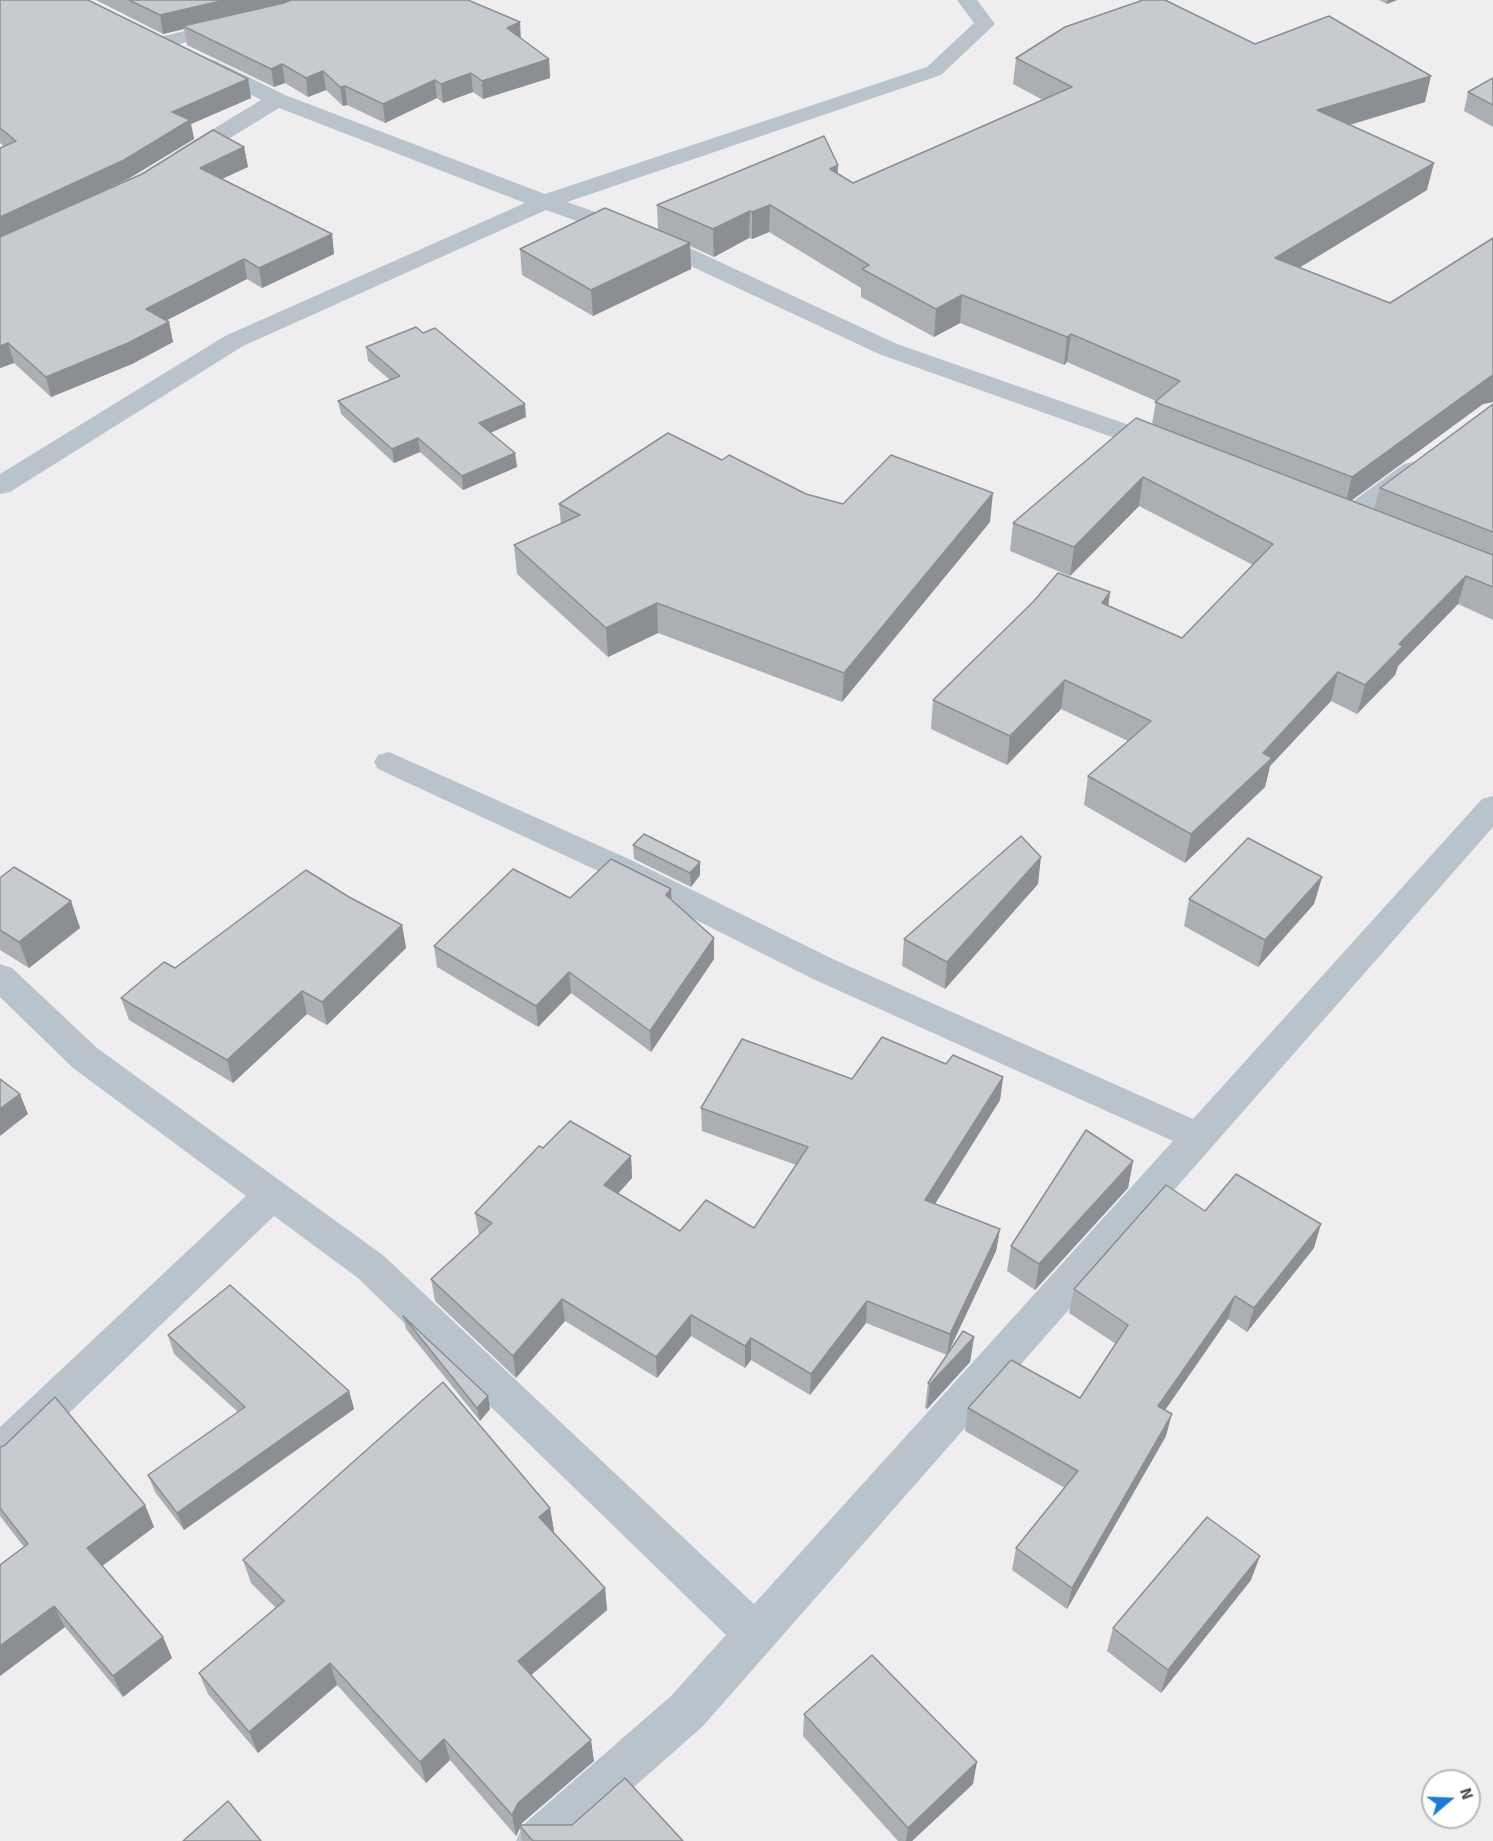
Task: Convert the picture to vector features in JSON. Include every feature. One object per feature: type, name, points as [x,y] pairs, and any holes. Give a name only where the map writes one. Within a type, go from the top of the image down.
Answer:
[{"type":"street","points":[[0,486],[234,341],[545,202],[934,71],[985,24],[967,0]]},
{"type":"street","points":[[247,22],[152,37],[277,100],[545,202],[658,242],[888,349],[1184,453]]},
{"type":"street","points":[[166,168],[277,100]]},
{"type":"street","points":[[1347,519],[1429,458]]},
{"type":"street","points":[[389,762],[618,867],[825,970],[1198,1137]]},
{"type":"street","points":[[539,1841],[687,1711],[1493,807]]},
{"type":"street","points":[[0,977],[85,1058],[370,1267],[755,1634]]},
{"type":"street","points":[[0,1453],[272,1195]]},
{"type":"building","points":[[0,0],[88,0],[248,79],[172,112],[190,120],[124,160],[0,217],[0,148],[16,141],[0,128]]},
{"type":"building","points":[[129,0],[225,0],[160,15]]},
{"type":"building","points":[[291,0],[468,0],[520,22],[507,28],[549,59],[482,81],[471,73],[441,84],[435,80],[383,104],[345,86],[340,87],[323,71],[306,78],[282,64],[271,69],[183,26]]},
{"type":"building","points":[[1143,0],[1165,0],[1255,44],[1329,16],[1431,76],[1317,110],[1434,163],[1275,258],[1390,303],[1493,238],[1493,376],[1352,477],[1155,402],[1180,381],[1071,334],[1067,337],[962,295],[936,309],[862,269],[869,265],[770,205],[750,211],[713,229],[657,205],[824,136],[838,165],[830,169],[853,183],[1072,87],[1016,58],[1065,27]]},
{"type":"building","points":[[1493,78],[1493,105],[1468,92]]},
{"type":"building","points":[[213,130],[244,147],[200,168],[332,234],[259,268],[244,259],[146,309],[169,322],[128,343],[46,377],[8,343],[0,346],[0,237],[142,174]]},
{"type":"building","points":[[605,208],[690,243],[591,290],[520,249]]},
{"type":"building","points":[[416,327],[423,333],[435,328],[525,404],[479,423],[515,453],[462,476],[418,438],[392,449],[338,401],[400,376],[366,347]]},
{"type":"building","points":[[1493,404],[1493,532],[1380,488]]},
{"type":"building","points":[[1136,418],[1493,555],[1493,587],[1466,576],[1399,644],[1403,646],[1365,685],[1338,672],[1263,753],[1272,758],[1191,834],[1088,776],[1151,721],[1065,680],[1010,736],[933,700],[1033,602],[1058,573],[1110,592],[1102,603],[1182,638],[1273,544],[1143,477],[1074,547],[1013,523]]},
{"type":"building","points":[[668,433],[722,460],[729,455],[806,494],[843,504],[891,455],[993,493],[844,673],[657,603],[606,628],[514,545],[580,515],[559,504]]},
{"type":"building","points":[[644,834],[700,862],[690,873],[633,845]]},
{"type":"building","points":[[1021,836],[1041,857],[947,962],[904,939]]},
{"type":"building","points":[[1248,838],[1322,877],[1265,940],[1189,899]]},
{"type":"building","points":[[611,859],[671,889],[666,895],[714,938],[650,1031],[569,972],[536,1006],[434,946],[513,869],[570,898]]},
{"type":"building","points":[[14,867],[71,901],[19,942],[0,930],[0,878]]},
{"type":"building","points":[[306,870],[349,897],[402,925],[322,1002],[302,991],[227,1060],[121,998],[164,962],[175,968]]},
{"type":"building","points":[[882,1037],[946,1064],[953,1055],[1003,1077],[925,1200],[1000,1229],[950,1334],[867,1301],[811,1374],[751,1338],[745,1346],[691,1315],[656,1357],[562,1299],[513,1356],[431,1279],[492,1223],[475,1213],[539,1146],[543,1148],[570,1121],[631,1156],[604,1185],[680,1231],[706,1200],[754,1228],[808,1147],[701,1108],[742,1039],[852,1079]]},
{"type":"building","points":[[0,1079],[20,1094],[0,1109]]},
{"type":"building","points":[[1086,1130],[1133,1161],[1039,1264],[1011,1246]]},
{"type":"building","points":[[1236,1174],[1321,1224],[1254,1308],[1235,1296],[1158,1406],[1172,1414],[1072,1588],[1016,1548],[1078,1471],[968,1408],[1011,1360],[1080,1398],[1128,1325],[1074,1289],[1166,1185],[1205,1211]]},
{"type":"building","points":[[230,1285],[349,1391],[177,1513],[148,1475],[245,1407],[168,1335]]},
{"type":"building","points":[[403,1316],[488,1396],[477,1408]]},
{"type":"building","points":[[963,1331],[974,1337],[930,1384],[928,1383]]},
{"type":"building","points":[[443,1382],[550,1508],[539,1517],[605,1588],[518,1661],[591,1740],[518,1803],[512,1815],[444,1739],[420,1762],[330,1663],[249,1732],[199,1673],[284,1601],[243,1560]]},
{"type":"building","points":[[55,1397],[145,1505],[87,1548],[163,1637],[113,1676],[54,1606],[0,1646],[0,1565],[28,1544],[0,1508],[0,1447],[4,1446]]},
{"type":"building","points":[[1207,1517],[1260,1556],[1168,1670],[1113,1628]]},
{"type":"building","points":[[872,1655],[977,1762],[908,1828],[804,1714]]},
{"type":"building","points":[[625,1778],[683,1841],[533,1841],[519,1825],[572,1825]]},
{"type":"building","points":[[228,1801],[261,1841],[183,1841]]}]
